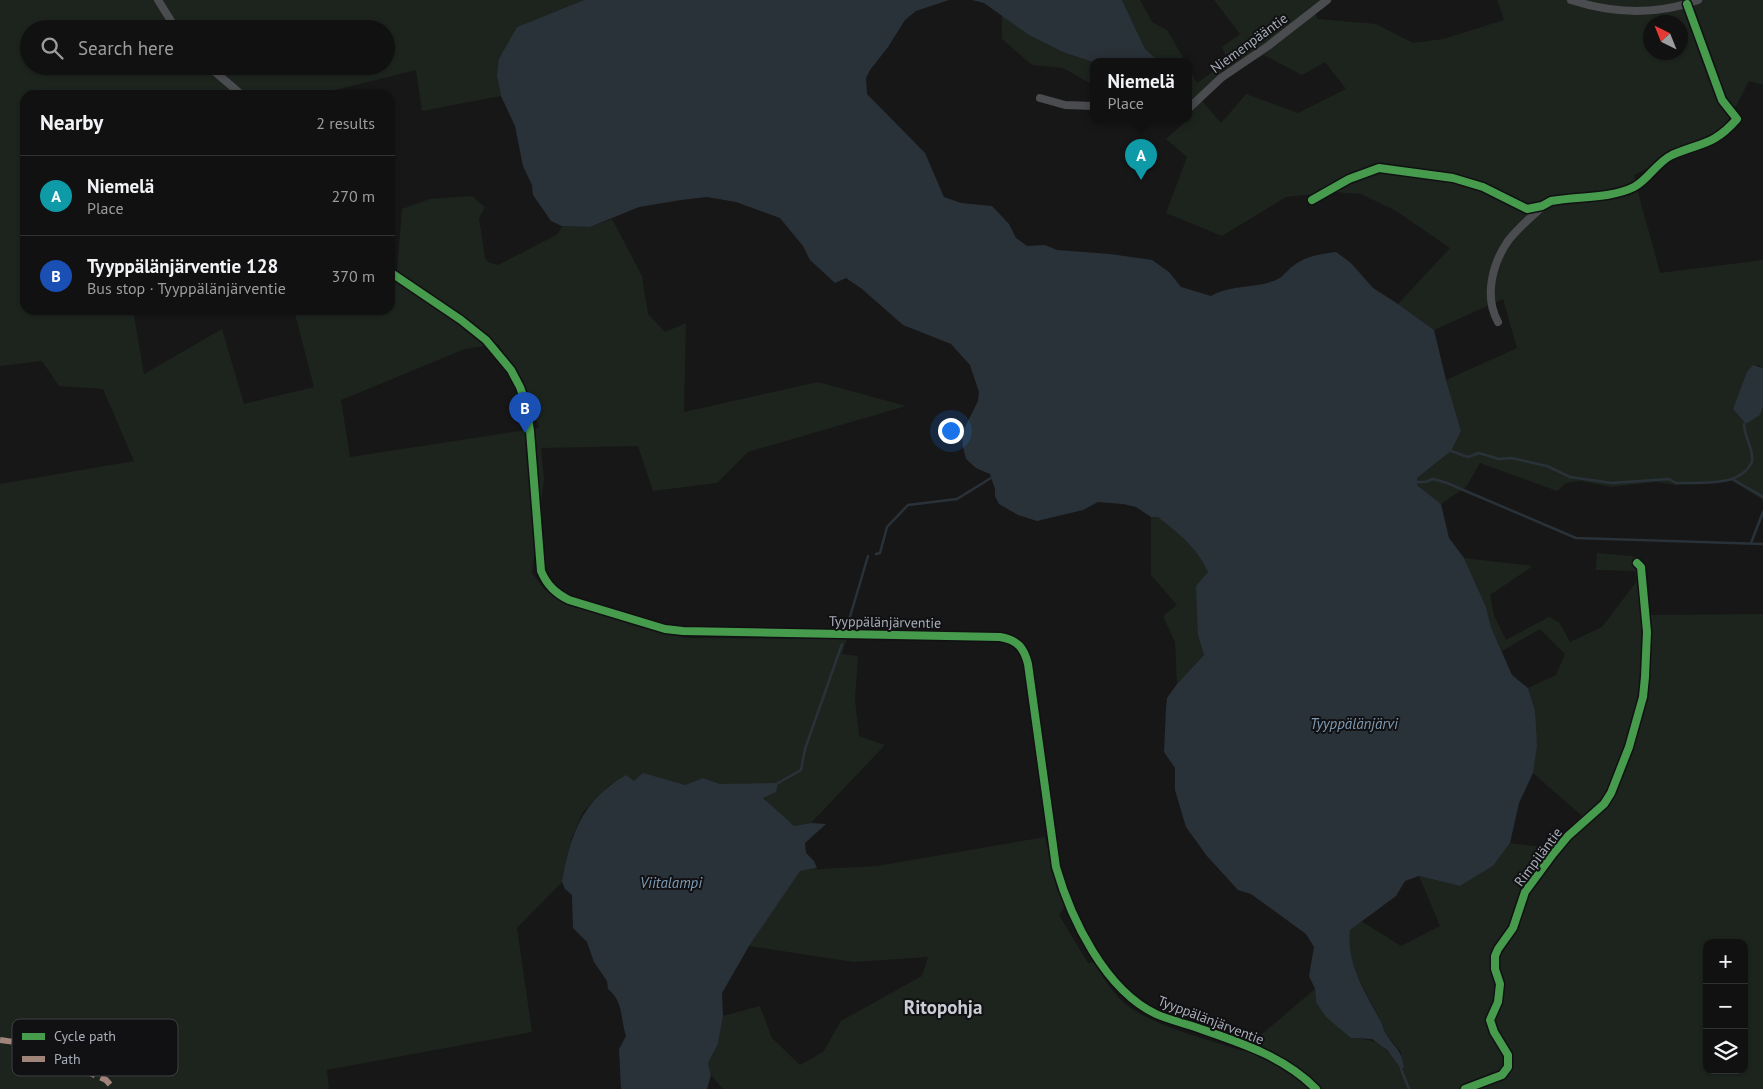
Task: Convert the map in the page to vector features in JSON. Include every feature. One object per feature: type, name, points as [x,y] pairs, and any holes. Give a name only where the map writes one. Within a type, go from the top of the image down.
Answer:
[{"type":"street","points":[[158,0],[170,20]]},
{"type":"street","name":"Niemenpääntie","points":[[1192,106],[1221,78],[1268,46],[1327,0]]},
{"type":"street","points":[[1571,0],[1592,7],[1628,12],[1660,11],[1698,0]]},
{"type":"street","points":[[1498,322],[1491,300],[1491,282],[1496,264],[1508,241],[1542,206],[1551,201],[1621,192],[1635,187],[1671,156],[1712,142],[1723,135],[1737,119],[1722,100],[1687,4]]},
{"type":"street","points":[[219,75],[236,90]]},
{"type":"street","points":[[1040,98],[1065,105],[1090,106]]},
{"type":"street","points":[[1312,200],[1349,179],[1379,168],[1453,178],[1483,187],[1527,209],[1542,206]]},
{"type":"street","name":"Tyyppälänjärventie","points":[[395,275],[462,320],[486,340],[511,370],[526,404],[541,571],[548,584],[558,595],[574,602],[665,629],[992,637],[1012,639],[1018,643],[1025,652],[1028,664],[1056,867],[1065,898],[1103,966],[1127,995],[1151,1011],[1257,1050],[1298,1073],[1316,1089]]},
{"type":"street","name":"Rimpiläntie","points":[[1465,1089],[1502,1074],[1508,1066],[1508,1056],[1494,1032],[1490,1020],[1498,1002],[1500,984],[1495,969],[1498,949],[1513,928],[1525,892],[1568,836],[1604,804],[1611,794],[1629,747],[1643,697],[1647,632],[1642,567],[1637,564]]},
{"type":"shaded area","points":[[0,0],[584,0],[517,27],[497,76],[501,96],[422,111],[416,70],[335,90],[20,90],[20,315],[134,315],[144,374],[222,329],[244,404],[314,387],[295,315],[395,315],[395,270],[397,271],[402,209],[430,199],[472,196],[485,207],[479,218],[485,258],[488,262],[498,265],[558,234],[562,226],[590,227],[612,219],[642,276],[648,314],[665,332],[686,323],[684,412],[818,382],[906,406],[748,452],[717,483],[653,491],[638,446],[541,448],[544,479],[532,573],[544,589],[567,605],[685,638],[847,639],[842,654],[858,656],[855,700],[859,736],[885,745],[811,823],[794,826],[773,810],[753,783],[739,785],[720,784],[703,778],[685,785],[634,781],[611,784],[583,812],[572,837],[562,882],[517,928],[532,1032],[327,1070],[329,1089],[0,1089],[0,484],[134,461],[103,389],[59,386],[42,361],[0,366]],"holes":[[[498,344],[524,384],[539,428],[350,457],[341,400],[465,349]]]},
{"type":"shaded area","points":[[1122,0],[1140,0],[1152,22],[1167,30],[1183,58],[1156,58],[1145,49]]},
{"type":"shaded area","points":[[1214,0],[1324,0],[1312,9],[1318,19],[1376,24],[1413,43],[1443,39],[1504,20],[1497,0],[1763,0],[1763,85],[1749,81],[1731,116],[1718,133],[1634,175],[1660,273],[1763,260],[1763,368],[1758,365],[1751,367],[1733,409],[1746,424],[1760,415],[1763,407],[1763,500],[1732,481],[1675,485],[1656,482],[1611,487],[1580,481],[1566,483],[1557,491],[1480,463],[1466,487],[1441,504],[1417,485],[1417,478],[1451,451],[1461,431],[1446,380],[1517,348],[1503,299],[1434,330],[1398,304],[1450,248],[1396,211],[1361,194],[1334,192],[1286,197],[1222,236],[1166,213],[1187,157],[1166,139],[1184,123],[1192,123],[1192,74],[1197,83],[1228,61],[1222,47],[1240,34]],"holes":[[[1264,55],[1302,75],[1325,62],[1346,89],[1298,113],[1246,94],[1221,123],[1202,101],[1230,75]]]},
{"type":"shaded area","points":[[1002,15],[1046,42],[1090,61],[1090,83],[1063,68],[1032,65],[1002,39]]},
{"type":"shaded area","points":[[1151,517],[1158,517],[1189,542],[1201,557],[1208,572],[1198,635],[1204,655],[1177,684],[1175,642],[1163,616],[1177,605],[1151,575]]},
{"type":"shaded area","points":[[1597,553],[1632,556],[1644,562],[1651,615],[1763,614],[1763,1089],[723,1089],[711,1075],[708,1063],[718,1044],[723,1016],[760,1006],[772,1038],[800,1065],[823,1052],[841,1021],[922,976],[928,957],[853,962],[749,946],[800,870],[877,866],[1045,837],[1057,889],[1065,906],[1059,915],[1088,963],[1094,962],[1113,991],[1132,1009],[1161,1024],[1242,1051],[1315,989],[1316,1002],[1351,1038],[1369,1040],[1381,1045],[1401,1069],[1401,1052],[1385,1033],[1381,1021],[1354,970],[1348,945],[1350,930],[1361,921],[1401,946],[1440,926],[1419,876],[1460,886],[1493,866],[1510,843],[1551,848],[1582,816],[1533,773],[1535,730],[1528,688],[1556,675],[1565,654],[1540,629],[1502,651],[1491,627],[1486,607],[1464,558],[1533,566],[1490,595],[1494,615],[1506,640],[1549,617],[1559,622],[1570,642],[1602,627],[1636,582],[1635,571],[1596,570]]},
{"type":"water","name":"Tyyppälänjärvi","points":[[584,0],[949,0],[916,11],[905,20],[866,78],[867,94],[925,153],[944,197],[961,203],[992,206],[1009,224],[1016,238],[1027,246],[1045,245],[1057,250],[1110,254],[1152,260],[1169,272],[1181,287],[1211,296],[1227,290],[1270,282],[1280,278],[1291,267],[1303,260],[1336,252],[1351,263],[1373,288],[1434,330],[1461,431],[1451,451],[1417,478],[1417,485],[1441,504],[1449,538],[1464,558],[1486,607],[1491,627],[1512,675],[1528,688],[1535,711],[1537,745],[1533,773],[1519,803],[1510,843],[1493,866],[1460,886],[1419,876],[1405,881],[1396,896],[1350,930],[1351,954],[1358,977],[1385,1032],[1399,1052],[1404,1067],[1401,1069],[1387,1050],[1372,1039],[1351,1038],[1326,1017],[1316,1002],[1315,989],[1309,976],[1314,947],[1306,934],[1251,894],[1238,890],[1207,856],[1186,827],[1175,790],[1175,768],[1164,752],[1167,698],[1177,684],[1204,655],[1198,635],[1196,586],[1208,572],[1204,563],[1187,542],[1158,517],[1151,517],[1136,507],[1123,504],[1098,502],[1083,510],[1037,521],[1018,515],[999,504],[995,496],[995,489],[990,474],[976,468],[966,459],[963,447],[962,433],[978,401],[979,392],[970,365],[951,344],[903,325],[862,289],[846,278],[835,283],[810,260],[803,246],[780,218],[736,202],[707,197],[639,207],[590,227],[562,226],[551,221],[533,195],[532,185],[523,166],[515,126],[501,96],[497,76],[499,59],[517,27]]},
{"type":"water","points":[[972,0],[1122,0],[1145,49],[1156,58],[1090,58],[1090,61],[1063,52],[1029,35],[984,3]]},
{"type":"water","points":[[1753,365],[1763,368],[1763,407],[1760,415],[1746,424],[1733,409],[1747,372]]},
{"type":"water","name":"Viitalampi","points":[[643,773],[685,785],[703,778],[720,784],[778,783],[776,792],[763,798],[794,826],[811,823],[826,824],[805,843],[806,853],[814,861],[817,868],[800,871],[749,946],[722,993],[723,1016],[718,1044],[708,1063],[711,1075],[707,1089],[621,1089],[619,1049],[626,1036],[619,1005],[617,999],[608,989],[607,981],[594,962],[587,942],[573,928],[572,895],[565,889],[562,882],[569,848],[580,820],[588,808],[598,796],[626,775],[634,781]]},
{"type":"waterway","points":[[1451,451],[1468,457],[1479,453],[1499,459],[1511,458],[1547,466],[1570,477],[1612,483],[1669,479],[1676,483],[1708,483],[1729,480],[1738,476],[1752,462],[1752,452],[1744,424]]},
{"type":"waterway","points":[[876,554],[880,553],[887,527],[908,505],[957,499],[991,478]]},
{"type":"waterway","points":[[1417,482],[1433,479],[1447,483],[1576,538],[1763,544]]},
{"type":"waterway","points":[[1734,480],[1763,497]]},
{"type":"waterway","points":[[1751,543],[1763,512]]},
{"type":"waterway","points":[[846,630],[868,556]]},
{"type":"waterway","points":[[778,783],[801,770],[805,749],[842,644]]},
{"type":"waterway","points":[[1401,1069],[1409,1089]]},
{"type":"marked path","points":[[0,1040],[12,1042]]},
{"type":"marked path","points":[[97,1076],[106,1080],[114,1089]]},
{"type":"cycle path","points":[[1312,200],[1349,179],[1379,168],[1453,178],[1483,187],[1527,209],[1561,199],[1615,194],[1634,187],[1667,158],[1714,139],[1729,128],[1737,119],[1722,100],[1687,4]]},
{"type":"cycle path","points":[[395,275],[461,320],[486,340],[511,370],[526,404],[530,431],[541,571],[549,584],[569,600],[665,629],[683,631],[1000,637],[1016,643],[1022,649],[1028,664],[1056,867],[1071,909],[1092,951],[1121,988],[1138,1003],[1160,1016],[1258,1050],[1289,1067],[1316,1089]]},
{"type":"cycle path","points":[[1465,1089],[1502,1075],[1508,1067],[1508,1055],[1494,1032],[1490,1020],[1498,1002],[1500,984],[1495,969],[1495,956],[1513,928],[1525,892],[1568,836],[1604,804],[1611,793],[1629,747],[1643,697],[1647,632],[1641,567],[1637,563]]},
{"type":"place","name":"Niemelä","points":[[1141,180]]},
{"type":"place","name":"Tyyppälänjärventie 128","points":[[525,433]]},
{"type":"district","name":"Ritopohja","points":[[943,1007]]}]
